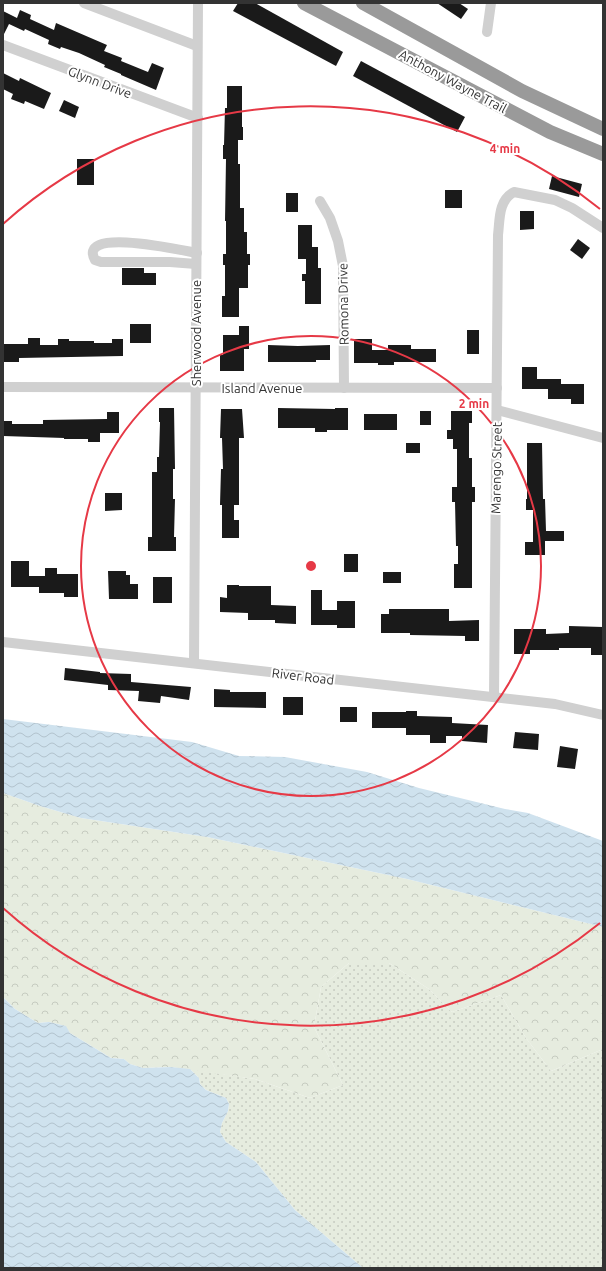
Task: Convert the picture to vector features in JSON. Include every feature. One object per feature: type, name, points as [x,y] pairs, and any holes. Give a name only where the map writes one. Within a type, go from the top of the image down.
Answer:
[{"type":"highway","name":"Anthony Wayne Trail","points":[[304,3],[550,132],[603,154]]},
{"type":"highway","points":[[356,3],[409,29]]},
{"type":"highway","name":"Anthony Wayne Trail","points":[[363,3],[522,91],[603,129]]},
{"type":"street","points":[[84,3],[197,46]]},
{"type":"street","name":"Sherwood Avenue","points":[[194,663],[198,3]]},
{"type":"street","points":[[487,32],[491,3]]},
{"type":"street","name":"Glynn Drive","points":[[3,45],[198,118]]},
{"type":"street","name":"Marengo Street","points":[[494,697],[498,235],[502,204],[505,198],[514,192],[555,200],[572,208],[603,228]]},
{"type":"street","name":"Romona Drive","points":[[320,201],[330,218],[338,241],[343,266],[344,388]]},
{"type":"street","points":[[120,243],[147,244],[196,259],[170,262],[101,262],[95,260],[93,257],[97,246],[102,244],[120,243]]},
{"type":"street","name":"Island Avenue","points":[[3,388],[497,388]]},
{"type":"street","points":[[497,410],[603,438]]},
{"type":"street","name":"River Road","points":[[3,642],[555,704],[603,715]]},
{"type":"green space","points":[[3,793],[81,818],[207,837],[407,879],[603,927],[603,1049],[551,1071],[526,1038],[501,995],[452,1012],[429,989],[389,963],[349,963],[321,987],[314,1027],[343,1085],[310,1098],[255,1079],[171,1067],[143,1068],[130,1064],[124,1059],[111,1058],[70,1033],[65,1026],[49,1022],[38,1023],[15,1009],[3,997]]},
{"type":"green space","points":[[349,963],[389,963],[429,989],[452,1012],[501,995],[526,1038],[551,1071],[603,1049],[603,1268],[363,1268],[295,1210],[256,1162],[226,1142],[220,1132],[229,1104],[226,1098],[206,1090],[200,1084],[199,1078],[190,1069],[255,1079],[310,1098],[343,1085],[314,1027],[321,987]]},
{"type":"water","points":[[3,719],[192,742],[239,756],[285,757],[367,772],[419,788],[505,809],[528,813],[603,841],[603,927],[407,879],[207,837],[81,818],[40,806],[3,793]]},
{"type":"water","points":[[3,997],[15,1009],[38,1023],[49,1022],[66,1026],[70,1033],[111,1058],[124,1059],[130,1064],[143,1068],[171,1067],[190,1069],[199,1078],[200,1084],[206,1090],[226,1098],[229,1104],[220,1132],[226,1142],[256,1162],[295,1210],[363,1268],[3,1268]]},
{"type":"building","points":[[238,3],[255,3],[343,52],[336,66],[233,11]]},
{"type":"building","points":[[437,3],[459,3],[468,9],[461,19]]},
{"type":"building","points":[[20,10],[31,15],[30,19],[54,30],[56,23],[107,45],[104,51],[122,58],[121,61],[148,72],[152,63],[164,68],[156,90],[104,67],[105,65],[79,53],[61,47],[60,49],[48,44],[49,40],[25,29],[24,31],[9,24],[3,36],[3,11],[17,18]]},
{"type":"building","points":[[361,61],[465,117],[457,132],[353,76]]},
{"type":"building","points":[[3,73],[19,81],[20,78],[51,93],[44,109],[25,101],[24,104],[11,99],[13,94],[3,89]]},
{"type":"building","points":[[227,86],[242,86],[243,140],[238,140],[238,164],[240,164],[240,208],[244,208],[244,232],[247,232],[247,254],[250,254],[250,265],[248,265],[248,288],[239,288],[239,317],[222,317],[222,296],[225,296],[225,265],[223,265],[223,254],[226,254],[226,159],[223,159],[223,145],[225,108],[227,108]]},
{"type":"building","points":[[64,100],[79,107],[75,118],[59,111]]},
{"type":"building","points":[[77,159],[94,159],[94,185],[77,185]]},
{"type":"building","points":[[552,176],[582,184],[579,197],[549,189]]},
{"type":"building","points":[[445,190],[462,190],[462,208],[445,208]]},
{"type":"building","points":[[286,193],[298,193],[298,212],[286,212]]},
{"type":"building","points":[[520,211],[534,211],[534,229],[520,230]]},
{"type":"building","points":[[298,225],[312,225],[312,247],[318,247],[318,268],[321,268],[321,304],[305,304],[305,281],[302,281],[302,274],[306,274],[306,259],[298,259]]},
{"type":"building","points":[[578,239],[590,248],[582,259],[570,250]]},
{"type":"building","points":[[122,268],[144,268],[144,273],[156,273],[156,285],[122,285]]},
{"type":"building","points":[[130,324],[151,324],[151,343],[130,343]]},
{"type":"building","points":[[239,326],[249,326],[249,349],[244,349],[244,371],[220,371],[220,355],[223,355],[223,335],[239,335]]},
{"type":"building","points":[[467,330],[479,330],[479,354],[467,354]]},
{"type":"building","points":[[28,338],[40,338],[40,345],[58,345],[58,339],[69,339],[69,341],[94,341],[94,343],[112,343],[112,339],[123,339],[123,356],[19,358],[19,362],[3,362],[3,344],[28,344]]},
{"type":"building","points":[[354,339],[372,339],[372,350],[388,350],[388,345],[411,345],[411,349],[436,349],[436,362],[394,362],[394,365],[354,363]]},
{"type":"building","points":[[268,345],[330,345],[330,360],[316,360],[316,362],[268,362]]},
{"type":"building","points":[[522,367],[537,367],[537,379],[561,379],[561,384],[584,384],[584,404],[571,404],[571,399],[548,399],[548,389],[522,389]]},
{"type":"building","points":[[159,408],[174,408],[175,469],[173,469],[173,499],[175,499],[174,537],[176,537],[176,551],[148,551],[148,537],[152,537],[152,472],[157,472],[157,457],[159,457]]},
{"type":"building","points":[[278,408],[348,408],[348,430],[327,430],[327,432],[315,432],[315,428],[278,428]]},
{"type":"building","points":[[221,409],[242,409],[244,438],[239,438],[239,505],[234,505],[234,520],[239,520],[239,538],[222,538],[222,505],[220,505],[221,469],[223,469],[222,438],[220,438]]},
{"type":"building","points":[[420,411],[431,411],[431,425],[420,425]]},
{"type":"building","points":[[451,411],[472,411],[472,423],[469,423],[469,458],[472,458],[472,487],[475,487],[475,502],[472,502],[472,588],[454,588],[454,564],[458,564],[458,546],[456,546],[455,502],[452,502],[452,487],[457,487],[457,449],[453,449],[453,439],[447,439],[447,430],[451,430]]},
{"type":"building","points":[[107,412],[119,412],[119,433],[100,433],[100,442],[88,442],[88,439],[3,436],[3,421],[12,421],[12,424],[43,424],[43,420],[107,419]]},
{"type":"building","points":[[364,414],[397,414],[397,430],[364,430]]},
{"type":"building","points":[[406,443],[420,443],[420,453],[406,453]]},
{"type":"building","points":[[527,443],[542,443],[543,499],[545,499],[546,531],[564,531],[564,541],[545,541],[545,555],[525,555],[525,542],[533,542],[533,510],[526,510]]},
{"type":"building","points":[[105,493],[122,493],[122,510],[105,511]]},
{"type":"building","points":[[344,554],[358,554],[358,572],[344,572]]},
{"type":"building","points":[[11,561],[29,561],[29,576],[45,576],[45,568],[57,568],[57,574],[78,574],[78,597],[64,597],[64,593],[39,593],[39,587],[11,587]]},
{"type":"building","points":[[108,571],[126,571],[126,575],[130,575],[130,584],[138,584],[138,599],[109,599]]},
{"type":"building","points":[[383,572],[401,572],[401,583],[383,583]]},
{"type":"building","points":[[153,577],[172,577],[172,603],[153,603]]},
{"type":"building","points":[[227,585],[271,586],[271,605],[296,606],[296,624],[275,623],[275,620],[248,620],[248,613],[220,612],[220,597],[227,598]]},
{"type":"building","points":[[311,590],[322,590],[322,610],[337,610],[337,601],[355,601],[355,628],[337,628],[337,625],[311,625]]},
{"type":"building","points":[[389,609],[449,609],[449,621],[479,620],[479,641],[465,641],[465,636],[381,633],[381,614],[389,614]]},
{"type":"building","points":[[569,626],[603,627],[603,655],[591,655],[591,648],[530,650],[530,654],[514,654],[514,629],[546,629],[546,634],[569,633]]},
{"type":"building","points":[[65,668],[100,673],[131,674],[131,682],[191,687],[189,700],[161,696],[160,703],[138,701],[139,691],[108,690],[108,685],[64,680]]},
{"type":"building","points":[[214,689],[230,690],[230,692],[266,692],[266,708],[214,707]]},
{"type":"building","points":[[283,697],[303,697],[303,715],[283,715]]},
{"type":"building","points":[[340,707],[357,707],[357,722],[340,722]]},
{"type":"building","points":[[417,711],[417,716],[452,717],[452,723],[488,725],[487,743],[462,741],[462,736],[446,736],[446,743],[430,743],[430,735],[406,735],[406,728],[372,728],[372,712]]},
{"type":"building","points":[[515,732],[539,734],[538,750],[513,748]]},
{"type":"building","points":[[560,746],[578,749],[575,769],[557,767]]}]
